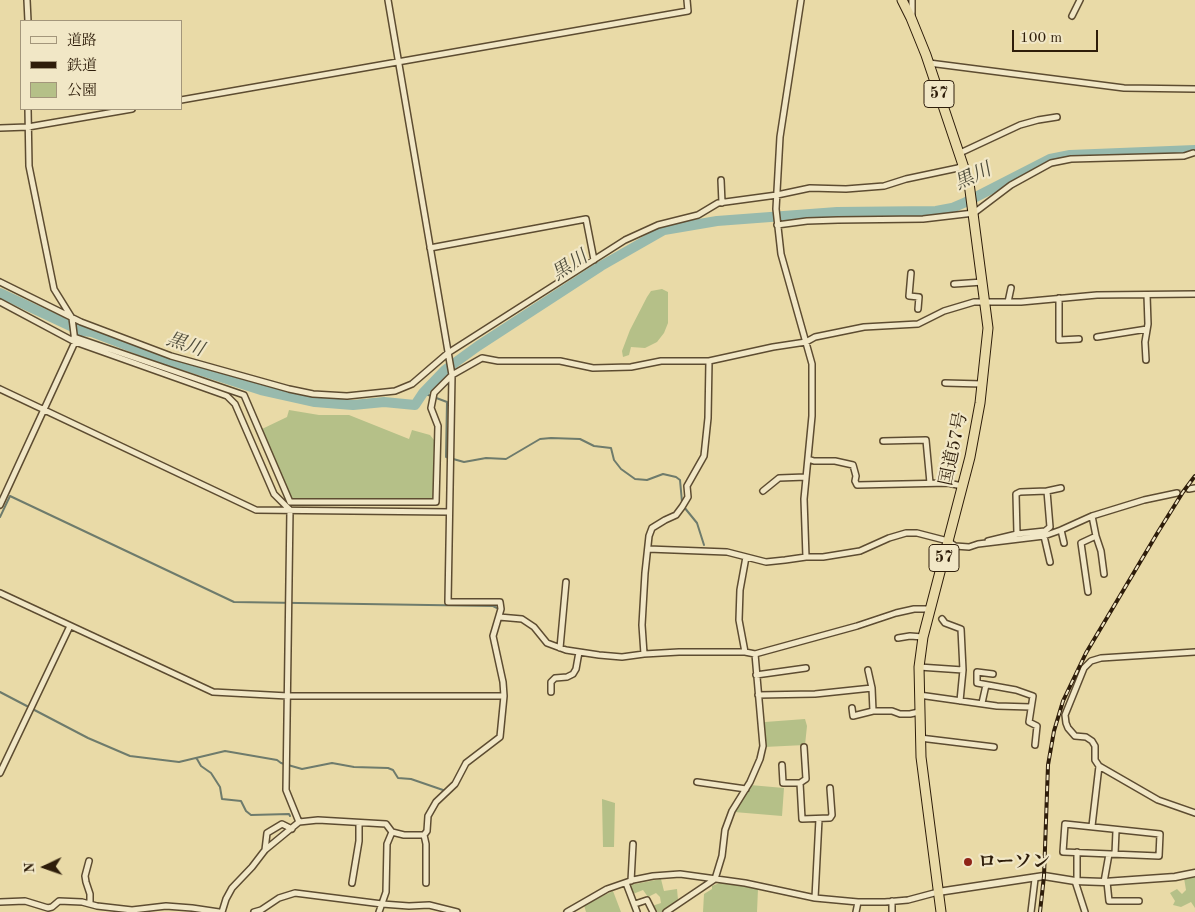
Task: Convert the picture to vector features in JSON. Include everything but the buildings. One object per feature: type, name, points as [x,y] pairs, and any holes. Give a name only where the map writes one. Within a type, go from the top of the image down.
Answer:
[{"type":"highway","name":"国道57号","points":[[902,0],[912,18],[929,63],[964,164],[971,190],[986,303],[988,336],[977,420],[963,487],[923,637],[919,667],[920,738],[941,912]]},
{"type":"street","points":[[27,0],[28,20]]},
{"type":"street","points":[[388,0],[452,375],[448,602],[500,602],[501,610],[493,636],[503,682],[504,696],[500,737],[466,763],[454,784],[436,802],[428,816],[427,831],[424,835],[426,844],[426,883]]},
{"type":"street","points":[[182,100],[688,10],[687,0]]},
{"type":"street","points":[[801,0],[780,137],[776,209],[781,254],[812,364],[813,388],[804,499],[806,557]]},
{"type":"street","points":[[912,0],[912,18]]},
{"type":"street","points":[[1072,16],[1080,0]]},
{"type":"street","points":[[929,63],[1124,88],[1195,89]]},
{"type":"street","points":[[0,505],[45,410],[74,339],[72,318],[54,288],[29,166],[28,110]]},
{"type":"street","points":[[0,128],[28,127],[126,110]]},
{"type":"street","points":[[960,153],[1020,125],[1057,117]]},
{"type":"street","points":[[777,225],[822,221],[923,219],[974,209],[1010,186],[1052,163],[1071,159],[1184,156],[1193,153]]},
{"type":"street","points":[[0,282],[72,318],[172,356],[264,382],[313,394],[348,396],[395,391],[412,384],[448,353],[625,240],[658,225],[698,215],[718,203],[810,188],[846,189],[884,186],[921,175],[958,168],[964,164]]},
{"type":"street","points":[[715,186],[721,183],[722,203]]},
{"type":"street","points":[[430,248],[586,219],[594,260]]},
{"type":"street","points":[[911,273],[909,296],[920,297],[918,309]]},
{"type":"street","points":[[954,284],[983,282]]},
{"type":"street","points":[[1008,302],[1011,288]]},
{"type":"street","points":[[74,339],[244,395],[290,502],[436,502],[438,426],[431,408],[434,393],[452,375],[482,358],[498,361],[560,361],[593,368],[630,367],[661,361],[709,361],[806,342],[815,337],[864,327],[918,324],[944,311],[974,302],[1008,302],[1097,295],[1195,294]]},
{"type":"street","points":[[1146,360],[1147,295]]},
{"type":"street","points":[[1059,298],[1059,340],[1079,339]]},
{"type":"street","points":[[0,302],[74,339],[227,396],[235,404],[274,494],[290,510],[286,790],[299,822]]},
{"type":"street","points":[[1097,336],[1147,329]]},
{"type":"street","points":[[644,654],[642,624],[649,536],[652,528],[676,515],[682,507],[688,497],[687,486],[704,456],[708,418],[709,361]]},
{"type":"street","points":[[945,382],[982,384]]},
{"type":"street","points":[[0,389],[256,510],[449,512]]},
{"type":"street","points":[[883,441],[926,440],[930,483]]},
{"type":"street","points":[[808,458],[814,461],[835,461],[853,465],[857,485],[930,483],[963,487]]},
{"type":"street","points":[[763,491],[779,478],[806,477]]},
{"type":"street","points":[[1017,534],[1016,494],[1061,488]]},
{"type":"street","points":[[648,549],[726,552],[766,562],[823,557],[860,551],[889,538],[906,533],[948,541],[955,546],[969,547],[1017,534],[1045,531],[1050,527],[1046,491]]},
{"type":"street","points":[[978,544],[1044,536],[1092,516],[1144,500],[1177,493]]},
{"type":"street","points":[[1092,516],[1101,551],[1104,574]]},
{"type":"street","points":[[1061,530],[1064,543]]},
{"type":"street","points":[[1044,536],[1050,562]]},
{"type":"street","points":[[1088,592],[1081,543],[1096,536]]},
{"type":"street","points":[[745,652],[739,620],[740,590],[746,557]]},
{"type":"street","points":[[560,648],[566,582]]},
{"type":"street","points":[[0,593],[214,692],[288,696],[504,696]]},
{"type":"street","points":[[499,617],[522,619],[534,627],[547,643],[560,648],[622,657],[644,654],[745,652],[755,654],[857,626],[896,613],[914,609],[930,609]]},
{"type":"street","points":[[942,619],[945,623],[961,629],[963,670],[960,701]]},
{"type":"street","points":[[0,773],[70,626]]},
{"type":"street","points":[[898,638],[910,636],[923,637]]},
{"type":"street","points":[[550,692],[551,682],[555,678],[567,677],[573,674],[576,669],[579,652]]},
{"type":"street","points":[[1195,652],[1102,658],[1092,661],[1084,668],[1065,715],[1066,723],[1075,736],[1086,737],[1092,741],[1095,746],[1095,760],[1099,766],[1158,800],[1195,813]]},
{"type":"street","points":[[666,912],[715,879],[722,856],[725,830],[732,811],[746,789],[760,758],[763,746],[755,654]]},
{"type":"street","points":[[919,667],[963,670]]},
{"type":"street","points":[[756,675],[806,668]]},
{"type":"street","points":[[868,670],[872,688],[873,711]]},
{"type":"street","points":[[993,674],[977,672],[977,683],[1016,690],[1033,696],[1029,722],[1037,726],[1035,745]]},
{"type":"street","points":[[982,703],[986,685]]},
{"type":"street","points":[[758,695],[815,694],[872,688]]},
{"type":"street","points":[[918,695],[997,706],[1031,707]]},
{"type":"street","points":[[852,708],[853,716],[873,711],[892,711],[910,714],[919,712]]},
{"type":"street","points":[[920,738],[994,747]]},
{"type":"street","points":[[782,765],[783,783],[800,783],[806,779],[804,747]]},
{"type":"street","points":[[1092,826],[1099,766]]},
{"type":"street","points":[[697,782],[746,789]]},
{"type":"street","points":[[800,783],[802,819],[830,818],[832,815],[830,788]]},
{"type":"street","points":[[815,898],[819,819]]},
{"type":"street","points":[[0,902],[25,902],[52,909],[59,901],[82,902],[132,910],[166,906],[221,912],[232,888],[265,850],[299,822],[318,820],[386,824],[392,832],[404,835],[424,835]]},
{"type":"street","points":[[352,883],[359,842],[359,823]]},
{"type":"street","points":[[265,850],[267,833],[282,824],[292,829]]},
{"type":"street","points":[[1064,824],[1113,828],[1116,831],[1160,834],[1159,856],[1063,852],[1064,824]]},
{"type":"street","points":[[1116,831],[1106,882],[1109,901],[1139,901]]},
{"type":"street","points":[[379,912],[386,892],[387,844],[392,832]]},
{"type":"street","points":[[632,844],[629,882],[638,912]]},
{"type":"street","points":[[1077,852],[1076,881],[1085,912]]},
{"type":"street","points":[[89,861],[85,876],[90,894],[90,904]]},
{"type":"street","points":[[567,912],[607,889],[653,876],[680,874],[778,888],[815,898],[858,902],[908,900],[938,892],[1044,876],[1076,881],[1106,882],[1175,877],[1195,873]]},
{"type":"street","points":[[1032,912],[1035,878]]},
{"type":"street","points":[[254,912],[261,910],[279,898],[295,893],[382,904],[429,905],[457,912]]},
{"type":"street","points":[[635,904],[647,900],[653,912]]},
{"type":"street","points":[[892,901],[892,912]]},
{"type":"street","points":[[856,912],[858,902]]},
{"type":"green space","points":[[662,289],[668,292],[668,323],[664,333],[657,342],[645,348],[631,347],[629,355],[623,357],[622,351],[630,330],[647,297],[651,291]]},
{"type":"green space","points":[[289,410],[319,415],[349,415],[409,439],[412,430],[430,435],[434,440],[433,500],[291,500],[262,429],[287,417]]},
{"type":"green space","points":[[805,719],[807,726],[805,745],[764,747],[765,722]]},
{"type":"green space","points":[[750,785],[784,788],[782,816],[734,812]]},
{"type":"green space","points":[[602,799],[615,803],[614,847],[603,847]]},
{"type":"green space","points":[[1195,876],[1195,908],[1191,902],[1181,907],[1173,905],[1175,901],[1170,893],[1177,889],[1182,894],[1186,890],[1184,878]]},
{"type":"green space","points":[[661,879],[664,891],[677,889],[678,900],[662,912],[655,912],[652,906],[661,903],[660,897],[656,893],[648,897],[643,890],[633,894],[630,885]]},
{"type":"green space","points":[[722,882],[758,889],[757,912],[703,912],[704,894],[712,889],[712,886]]},
{"type":"green space","points":[[613,891],[621,912],[586,912],[584,905]]},
{"type":"waterway","name":"黒川","points":[[0,293],[81,331],[92,332],[155,356],[261,390],[315,402],[353,405],[384,402],[415,405],[423,393],[445,370],[478,346],[601,266],[664,230],[717,221],[837,212],[936,211],[952,208],[966,202],[1050,159],[1070,155],[1195,150]]},
{"type":"waterway","points":[[423,393],[447,402],[446,457],[464,462],[486,458],[506,459],[540,439],[580,439],[594,446],[611,448],[614,460],[621,469],[635,479],[647,480],[663,474],[676,477],[680,480],[682,502]]},
{"type":"waterway","points":[[0,517],[10,496],[234,602],[493,606],[497,608]]},
{"type":"waterway","points":[[684,507],[697,523],[704,545]]},
{"type":"waterway","points":[[0,692],[88,738],[130,756],[179,762],[225,751],[277,760],[302,769],[332,763],[354,767],[388,768],[393,770],[398,778],[411,779],[443,790]]},
{"type":"waterway","points":[[197,759],[201,766],[211,773],[220,787],[222,799],[241,801],[246,811],[251,815],[289,814],[290,816]]},
{"type":"tunnel","points":[[1177,493],[1189,489]]},
{"type":"railway","points":[[1040,912],[1044,876],[1048,765],[1054,731],[1063,701],[1086,653],[1158,532],[1195,476]]},
{"type":"place","name":"ローソン","points":[[968,862]]}]
